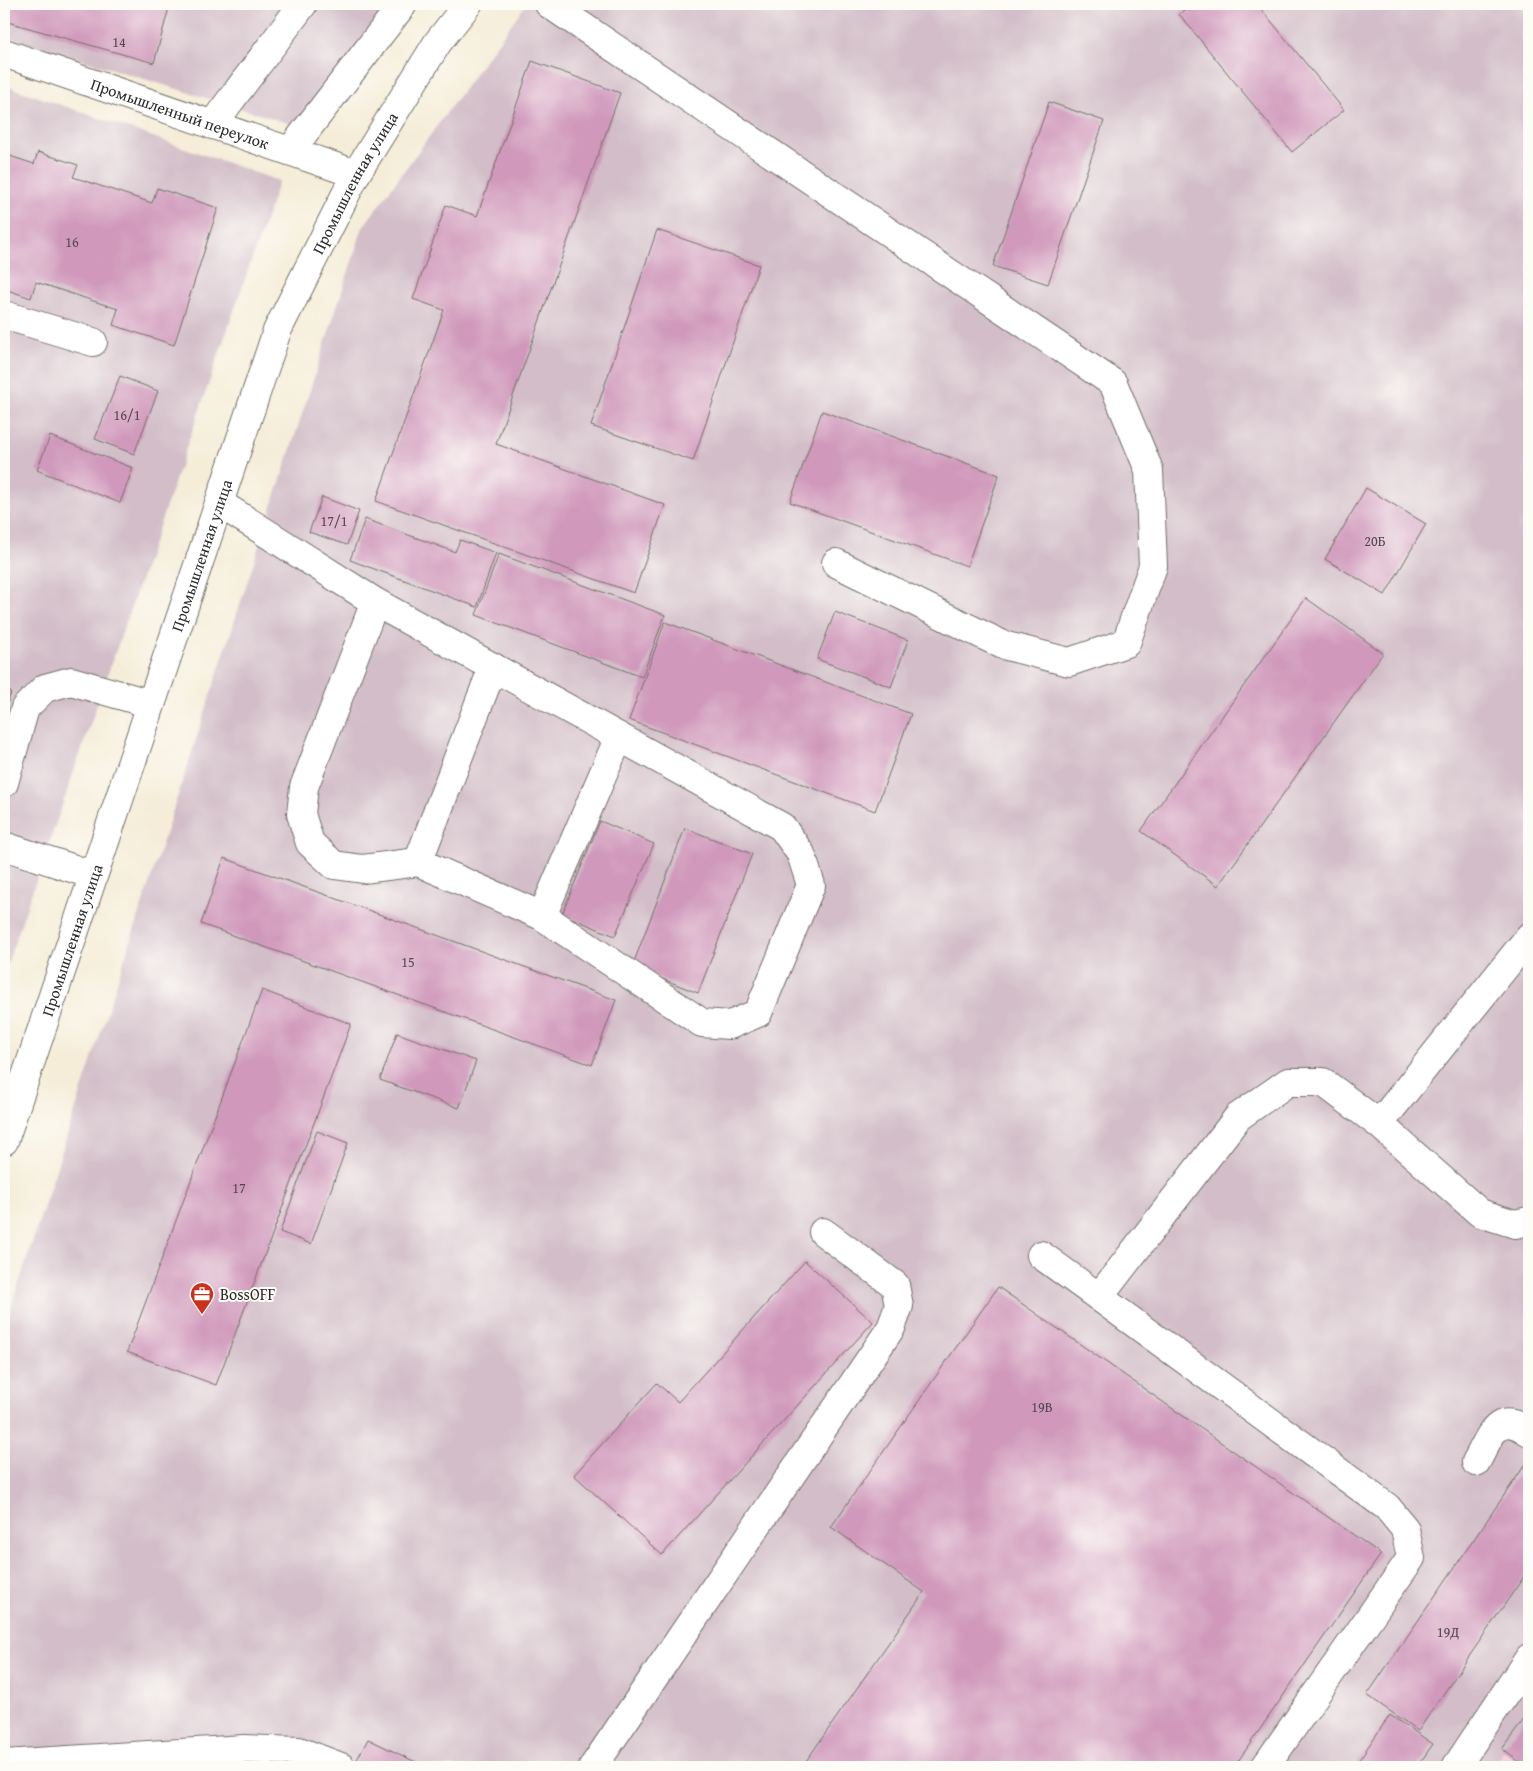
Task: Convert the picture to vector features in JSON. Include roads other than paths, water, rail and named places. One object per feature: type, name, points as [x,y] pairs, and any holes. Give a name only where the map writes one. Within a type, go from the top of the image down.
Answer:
[{"type":"street","points":[[212,125],[303,4]]},
{"type":"street","points":[[290,152],[403,4]]},
{"type":"street","name":"Промышленная улица","points":[[4,1141],[277,331],[356,174],[438,42],[468,4]]},
{"type":"street","points":[[549,4],[1113,383],[1149,470],[1153,566],[1126,642],[1069,662],[1003,645],[836,563]]},
{"type":"street","name":"Промышленный переулок","points":[[4,53],[356,174]]},
{"type":"street","points":[[4,315],[93,342]]},
{"type":"street","points":[[219,503],[375,602],[782,827],[802,854],[810,884],[758,1013],[730,1025],[702,1023],[542,916],[418,862],[363,868],[334,865],[310,844],[301,814],[304,787],[375,602]]},
{"type":"street","points":[[418,862],[492,667]]},
{"type":"street","points":[[4,783],[25,708],[45,688],[71,681],[151,704]]},
{"type":"street","points":[[542,916],[619,737]]},
{"type":"street","points":[[4,846],[93,875]]},
{"type":"street","points":[[1380,1124],[1529,937]]},
{"type":"street","points":[[1099,1297],[1238,1116],[1288,1082],[1324,1082],[1380,1124],[1480,1212],[1515,1224],[1529,1221]]},
{"type":"street","points":[[593,1767],[891,1328],[899,1306],[895,1285],[823,1232]]},
{"type":"street","points":[[1041,1255],[1386,1507],[1405,1529],[1411,1558],[1265,1767]]},
{"type":"street","points":[[1476,1462],[1495,1428],[1502,1424],[1509,1422],[1518,1424],[1529,1432]]},
{"type":"street","points":[[1456,1767],[1529,1658]]},
{"type":"street","points":[[4,1764],[244,1750],[300,1751],[341,1767]]},
{"type":"place","name":"BossOFF","points":[[202,1315]]}]
